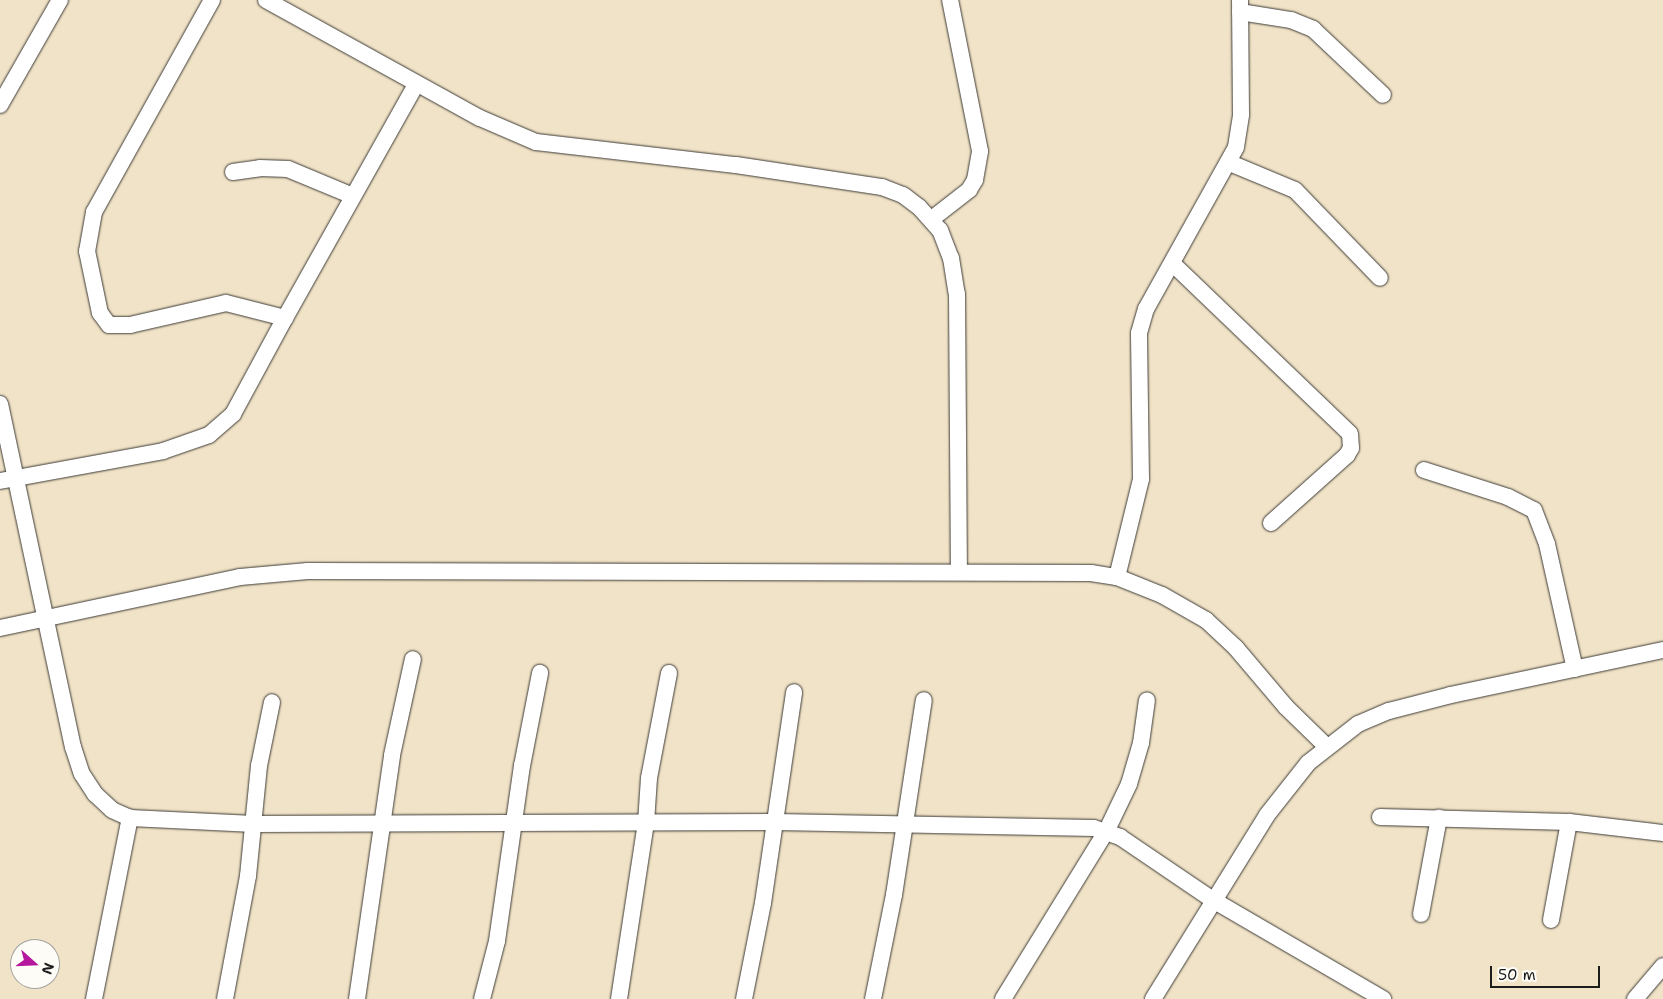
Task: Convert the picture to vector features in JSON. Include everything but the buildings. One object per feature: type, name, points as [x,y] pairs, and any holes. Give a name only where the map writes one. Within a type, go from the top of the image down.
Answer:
[{"type":"street","points":[[0,103],[60,0]]},
{"type":"street","points":[[212,0],[94,212],[87,251],[93,290],[102,318],[116,326],[226,303],[285,318]]},
{"type":"street","points":[[266,0],[416,85],[480,118],[536,142],[736,165],[882,187],[903,195],[933,218],[951,258],[957,294],[960,334],[959,571]]},
{"type":"street","points":[[933,218],[969,190],[978,164],[977,135],[950,0]]},
{"type":"street","points":[[1117,578],[1140,485],[1139,333],[1146,309],[1230,163],[1241,114],[1240,6],[1292,20],[1314,29],[1383,95]]},
{"type":"street","points":[[0,480],[162,451],[209,435],[237,407],[416,85]]},
{"type":"street","points":[[1230,163],[1295,190],[1380,278]]},
{"type":"street","points":[[233,172],[260,168],[288,168],[353,196]]},
{"type":"street","points":[[1173,264],[1350,434],[1351,448],[1347,455],[1271,523]]},
{"type":"street","points":[[0,404],[18,478],[45,616],[82,774],[112,810],[130,818],[254,824],[384,821],[1030,824],[1107,830],[1213,900],[1383,999]]},
{"type":"street","points":[[1424,470],[1508,497],[1534,510],[1547,544],[1575,669]]},
{"type":"street","points":[[0,628],[45,616],[240,577],[308,571],[750,574],[1067,571],[1117,578],[1184,606],[1217,628],[1286,707],[1327,748]]},
{"type":"street","points":[[1152,999],[1273,807],[1297,775],[1358,724],[1389,711],[1663,650]]},
{"type":"street","points":[[357,999],[392,755],[413,659]]},
{"type":"street","points":[[482,999],[506,895],[513,823],[540,674]]},
{"type":"street","points":[[619,999],[646,823],[649,778],[669,674]]},
{"type":"street","points":[[744,999],[776,822],[783,756],[794,692]]},
{"type":"street","points":[[873,999],[924,700]]},
{"type":"street","points":[[1003,999],[1107,830],[1129,784],[1141,743],[1147,700]]},
{"type":"street","points":[[225,999],[248,876],[259,766],[272,702]]},
{"type":"street","points":[[1380,817],[1570,822],[1663,833]]},
{"type":"street","points":[[94,999],[130,818]]},
{"type":"street","points":[[1420,914],[1439,818]]},
{"type":"street","points":[[1551,920],[1570,822]]},
{"type":"street","points":[[1635,999],[1663,966]]}]
